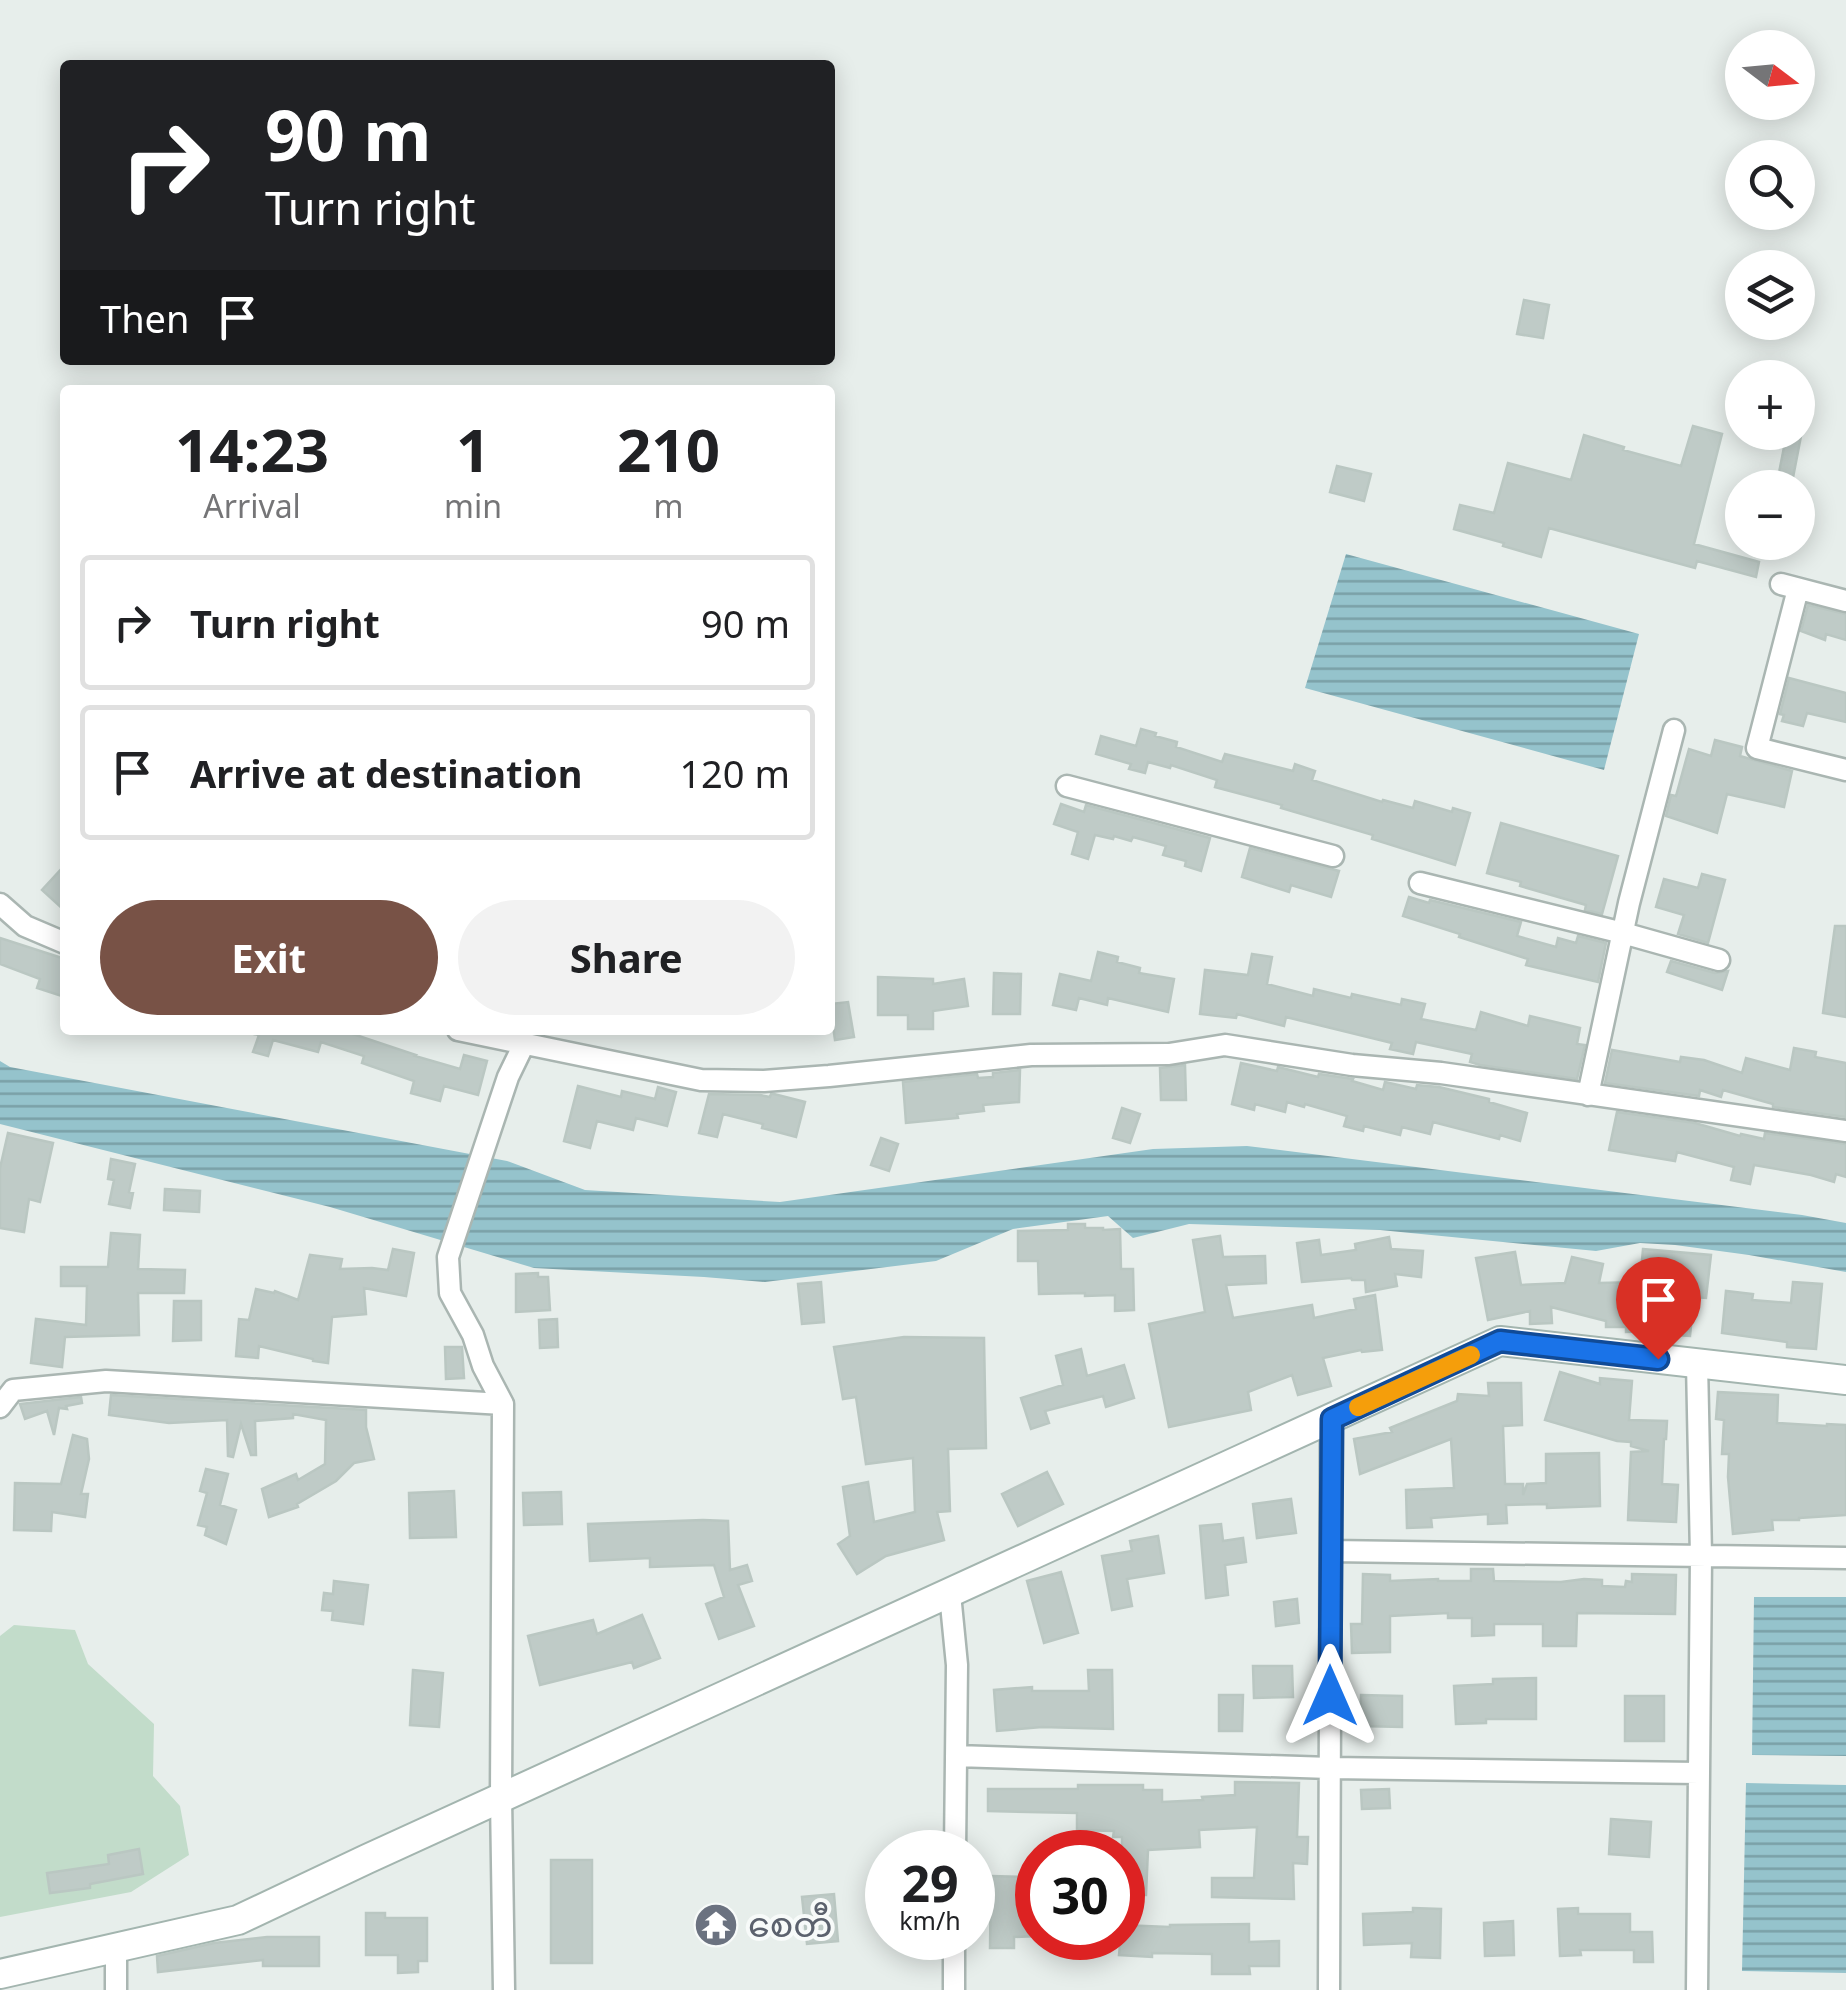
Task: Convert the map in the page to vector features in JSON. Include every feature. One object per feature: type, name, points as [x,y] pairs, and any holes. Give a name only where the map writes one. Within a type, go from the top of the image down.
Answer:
[{"type":"street","points":[[1846,600],[1789,587],[1757,748],[1846,770]]},
{"type":"street","points":[[1588,1095],[1623,933],[1674,730]]},
{"type":"street","points":[[1067,786],[1333,856]]},
{"type":"street","points":[[1420,884],[1720,960]]},
{"type":"street","points":[[0,904],[25,926],[60,941]]},
{"type":"street","points":[[482,1035],[701,1080],[829,1076],[1030,1054],[1169,1054],[1225,1045],[1352,1065],[1442,1072],[1846,1131]]},
{"type":"street","points":[[504,1990],[503,1404],[450,1293],[448,1257],[508,1077],[524,1044]]},
{"type":"street","points":[[0,1974],[238,1920],[1500,1341],[1846,1380]]},
{"type":"street","points":[[1697,1363],[1701,1556],[1697,1990]]},
{"type":"street","points":[[0,1407],[13,1390],[106,1382],[503,1404]]},
{"type":"street","points":[[1329,1990],[1332,1419]]},
{"type":"street","points":[[1331,1551],[1846,1558]]},
{"type":"street","points":[[950,1594],[957,1666],[955,1830]]},
{"type":"street","points":[[956,1756],[1330,1768],[1699,1773]]},
{"type":"street","points":[[116,1948],[116,1990]]},
{"type":"street","points":[[954,1960],[954,1990]]},
{"type":"green space","points":[[14,1625],[75,1630],[88,1664],[154,1724],[153,1776],[180,1806],[189,1855],[131,1892],[0,1917],[0,1636]]},
{"type":"water","points":[[1346,554],[1639,634],[1604,770],[1305,688]]},
{"type":"water","points":[[0,1061],[10,1067],[507,1161],[585,1190],[780,1202],[1153,1149],[1247,1146],[1846,1223],[1846,1272],[1675,1245],[1640,1243],[1596,1251],[1380,1230],[1189,1224],[1133,1238],[1108,1216],[1013,1229],[936,1261],[765,1282],[534,1268],[330,1207],[0,1124]]},
{"type":"water","points":[[1754,1597],[1846,1597],[1846,1756],[1752,1755]]},
{"type":"water","points":[[1746,1783],[1846,1785],[1846,1973],[1742,1971]]},
{"type":"building","points":[[1524,300],[1549,305],[1543,338],[1517,334]]},
{"type":"building","points":[[1693,426],[1722,434],[1694,544],[1725,553],[1725,560],[1759,562],[1756,577],[1697,561],[1695,568],[1549,528],[1541,557],[1454,529],[1460,505],[1494,513],[1508,463],[1571,480],[1584,435],[1681,466]]},
{"type":"building","points":[[1783,450],[1798,450],[1794,470],[1780,470]]},
{"type":"building","points":[[1337,466],[1371,474],[1364,501],[1330,492]]},
{"type":"building","points":[[1808,605],[1846,614],[1846,640],[1826,634],[1825,640],[1801,631]]},
{"type":"building","points":[[1789,678],[1846,693],[1846,722],[1807,713],[1803,726],[1782,721],[1784,715],[1780,714]]},
{"type":"building","points":[[1141,729],[1177,742],[1176,747],[1222,762],[1225,754],[1293,771],[1295,764],[1315,771],[1312,780],[1382,802],[1413,808],[1415,801],[1470,813],[1455,865],[1281,808],[1282,805],[1215,787],[1217,780],[1171,765],[1170,768],[1148,762],[1145,773],[1129,769],[1131,764],[1096,754],[1101,736],[1136,746]]},
{"type":"building","points":[[1715,740],[1742,747],[1740,756],[1792,771],[1784,807],[1727,794],[1717,833],[1666,816],[1689,749],[1711,756]]},
{"type":"building","points":[[1061,804],[1084,812],[1086,805],[1210,838],[1201,871],[1185,866],[1186,861],[1163,855],[1166,846],[1133,837],[1131,841],[1095,835],[1088,859],[1072,854],[1078,832],[1054,824]]},
{"type":"building","points":[[1501,823],[1618,856],[1602,914],[1585,910],[1586,905],[1487,873]]},
{"type":"building","points":[[1250,848],[1339,871],[1331,897],[1291,885],[1289,892],[1242,877]]},
{"type":"building","points":[[60,870],[60,906],[42,890]]},
{"type":"building","points":[[1702,874],[1725,880],[1708,943],[1678,934],[1684,915],[1656,907],[1664,879],[1698,888]]},
{"type":"building","points":[[1409,897],[1521,922],[1517,936],[1556,947],[1558,938],[1576,943],[1578,936],[1606,943],[1598,982],[1526,965],[1528,959],[1403,916]]},
{"type":"building","points":[[1835,926],[1846,926],[1846,1017],[1823,1013]]},
{"type":"building","points":[[0,938],[60,957],[60,995],[37,988],[40,979],[0,964]]},
{"type":"building","points":[[1098,952],[1140,968],[1139,973],[1174,979],[1168,1012],[1108,998],[1107,1005],[1079,998],[1076,1010],[1053,1005],[1060,974],[1091,981]]},
{"type":"building","points":[[1252,954],[1272,957],[1267,984],[1313,996],[1314,989],[1401,1005],[1402,999],[1425,1004],[1421,1019],[1476,1030],[1481,1012],[1528,1026],[1530,1016],[1580,1028],[1577,1044],[1585,1045],[1577,1079],[1480,1065],[1470,1062],[1472,1054],[1416,1042],[1413,1054],[1390,1049],[1392,1043],[1286,1017],[1284,1026],[1237,1014],[1236,1018],[1200,1014],[1205,970],[1248,975]]},
{"type":"building","points":[[1671,961],[1715,973],[1728,971],[1722,990],[1667,972]]},
{"type":"building","points":[[994,973],[1021,974],[1020,1014],[993,1014]]},
{"type":"building","points":[[878,977],[933,979],[933,984],[964,979],[968,1006],[933,1011],[933,1029],[908,1029],[908,1015],[878,1015]]},
{"type":"building","points":[[848,1002],[854,1037],[835,1040],[835,1003]]},
{"type":"building","points":[[259,1035],[356,1035],[460,1069],[464,1055],[487,1061],[478,1095],[444,1086],[440,1101],[411,1093],[414,1081],[362,1063],[364,1056],[321,1042],[318,1052],[273,1040],[268,1056],[253,1052]]},
{"type":"building","points":[[1794,1048],[1846,1063],[1846,1117],[1773,1107],[1723,1090],[1721,1097],[1700,1090],[1699,1096],[1605,1083],[1612,1050],[1680,1062],[1681,1057],[1704,1060],[1742,1073],[1746,1058],[1790,1070]]},
{"type":"building","points":[[1241,1063],[1353,1079],[1383,1090],[1385,1082],[1416,1089],[1417,1085],[1439,1087],[1527,1113],[1520,1141],[1433,1122],[1430,1134],[1402,1127],[1400,1135],[1364,1126],[1363,1131],[1344,1126],[1347,1116],[1305,1104],[1304,1107],[1287,1102],[1285,1112],[1255,1104],[1254,1110],[1232,1104]]},
{"type":"building","points":[[1185,1065],[1186,1100],[1161,1100],[1160,1068]]},
{"type":"building","points":[[1020,1070],[1019,1102],[983,1105],[984,1111],[957,1114],[958,1118],[906,1123],[903,1082],[977,1074],[978,1078],[993,1077],[993,1073]]},
{"type":"building","points":[[578,1086],[621,1097],[622,1091],[655,1099],[658,1087],[676,1092],[667,1126],[636,1118],[633,1130],[597,1121],[590,1148],[564,1141]]},
{"type":"building","points":[[709,1094],[774,1094],[805,1102],[796,1137],[723,1114],[717,1137],[699,1133]]},
{"type":"building","points":[[1122,1108],[1140,1114],[1130,1143],[1113,1138]]},
{"type":"building","points":[[1617,1112],[1695,1123],[1740,1136],[1764,1139],[1765,1133],[1846,1144],[1846,1177],[1836,1174],[1834,1182],[1754,1165],[1750,1184],[1731,1180],[1734,1167],[1677,1152],[1675,1161],[1609,1150]]},
{"type":"building","points":[[8,1133],[53,1143],[40,1202],[29,1199],[24,1232],[0,1228],[0,1168]]},
{"type":"building","points":[[881,1138],[898,1144],[889,1171],[871,1165]]},
{"type":"building","points":[[111,1159],[135,1164],[130,1208],[109,1204],[114,1180],[108,1179]]},
{"type":"building","points":[[165,1189],[200,1191],[199,1212],[164,1210]]},
{"type":"building","points":[[1068,1224],[1120,1229],[1121,1269],[1133,1269],[1134,1310],[1115,1311],[1115,1295],[1039,1294],[1038,1261],[1018,1261],[1018,1231],[1068,1230]]},
{"type":"building","points":[[111,1233],[140,1235],[138,1269],[185,1270],[184,1293],[138,1293],[139,1335],[65,1337],[62,1367],[31,1363],[36,1319],[86,1325],[87,1286],[61,1286],[61,1267],[108,1267]]},
{"type":"building","points":[[1220,1236],[1223,1257],[1265,1256],[1266,1283],[1226,1285],[1233,1318],[1312,1305],[1314,1318],[1356,1309],[1354,1299],[1375,1295],[1382,1350],[1323,1358],[1331,1386],[1298,1395],[1292,1375],[1248,1392],[1251,1410],[1169,1427],[1149,1324],[1205,1312],[1193,1240]]},
{"type":"building","points":[[1389,1237],[1391,1249],[1423,1251],[1421,1277],[1395,1274],[1397,1286],[1366,1292],[1365,1280],[1302,1282],[1297,1243],[1319,1240],[1321,1255],[1356,1250],[1355,1244]]},
{"type":"building","points":[[393,1249],[414,1253],[406,1296],[364,1288],[366,1314],[332,1317],[328,1363],[259,1346],[258,1358],[236,1356],[239,1319],[249,1320],[256,1289],[298,1300],[310,1255],[342,1259],[340,1269],[388,1270]]},
{"type":"building","points":[[1643,1249],[1711,1255],[1706,1298],[1694,1297],[1690,1336],[1659,1331],[1626,1332],[1626,1327],[1606,1327],[1606,1321],[1551,1307],[1552,1323],[1530,1324],[1530,1311],[1488,1320],[1476,1258],[1515,1252],[1521,1285],[1565,1283],[1572,1257],[1603,1264],[1599,1283],[1640,1282]]},
{"type":"building","points":[[538,1273],[538,1277],[548,1277],[550,1310],[516,1312],[516,1274]]},
{"type":"building","points":[[821,1282],[824,1322],[802,1324],[798,1284]]},
{"type":"building","points":[[1793,1282],[1822,1284],[1816,1349],[1722,1333],[1726,1291],[1753,1294],[1752,1300],[1791,1303]]},
{"type":"building","points":[[174,1301],[201,1301],[201,1340],[173,1341]]},
{"type":"building","points":[[557,1319],[558,1347],[540,1348],[539,1320]]},
{"type":"building","points":[[904,1337],[984,1338],[986,1448],[948,1449],[950,1511],[937,1512],[944,1540],[886,1556],[857,1574],[838,1544],[850,1536],[843,1487],[868,1482],[874,1522],[915,1512],[913,1458],[866,1464],[856,1397],[843,1399],[834,1347]]},
{"type":"building","points":[[445,1347],[462,1347],[464,1378],[446,1379]]},
{"type":"building","points":[[1081,1349],[1087,1376],[1124,1365],[1134,1398],[1106,1407],[1103,1396],[1045,1411],[1049,1423],[1031,1429],[1021,1398],[1063,1385],[1056,1356]]},
{"type":"building","points":[[1560,1372],[1600,1384],[1600,1378],[1632,1381],[1629,1420],[1667,1421],[1662,1484],[1678,1485],[1676,1522],[1628,1520],[1631,1452],[1649,1451],[1631,1446],[1631,1442],[1545,1420]]},
{"type":"building","points":[[1488,1383],[1521,1383],[1522,1425],[1503,1426],[1505,1484],[1523,1484],[1523,1495],[1527,1484],[1546,1483],[1546,1454],[1599,1453],[1600,1506],[1506,1505],[1507,1523],[1488,1524],[1488,1514],[1431,1518],[1432,1527],[1407,1528],[1406,1490],[1454,1488],[1451,1439],[1360,1474],[1354,1439],[1392,1432],[1390,1428],[1457,1401],[1458,1394],[1489,1396]]},
{"type":"building","points":[[1718,1392],[1778,1395],[1777,1423],[1846,1425],[1846,1515],[1772,1520],[1773,1530],[1733,1534],[1729,1454],[1722,1454],[1724,1420],[1716,1419]]},
{"type":"building","points":[[111,1395],[366,1410],[374,1459],[354,1463],[336,1481],[297,1504],[298,1507],[269,1517],[262,1489],[296,1474],[298,1480],[325,1464],[326,1420],[293,1414],[293,1418],[255,1421],[256,1455],[251,1455],[241,1424],[233,1457],[228,1456],[227,1420],[169,1423],[109,1415]]},
{"type":"building","points":[[81,1397],[82,1403],[59,1408],[54,1435],[47,1411],[25,1419],[20,1404]]},
{"type":"building","points":[[73,1435],[87,1439],[89,1459],[81,1494],[88,1494],[85,1517],[52,1512],[51,1531],[14,1530],[15,1483],[61,1484]]},
{"type":"building","points":[[206,1469],[228,1474],[220,1505],[236,1510],[226,1544],[205,1535],[207,1527],[198,1525],[207,1493],[200,1491]]},
{"type":"building","points":[[1047,1472],[1063,1504],[1018,1526],[1002,1494]]},
{"type":"building","points":[[454,1491],[456,1537],[410,1538],[409,1493]]},
{"type":"building","points":[[561,1492],[562,1524],[524,1525],[523,1493]]},
{"type":"building","points":[[1291,1499],[1296,1533],[1257,1538],[1253,1504]]},
{"type":"building","points":[[728,1521],[730,1570],[747,1565],[752,1581],[738,1585],[754,1626],[719,1639],[706,1604],[724,1597],[714,1565],[650,1567],[650,1558],[590,1561],[588,1524]]},
{"type":"building","points":[[1221,1524],[1223,1541],[1243,1538],[1246,1562],[1225,1565],[1228,1595],[1206,1598],[1200,1526]]},
{"type":"building","points":[[1158,1536],[1164,1573],[1127,1579],[1132,1606],[1112,1610],[1102,1556],[1132,1551],[1130,1541]]},
{"type":"building","points":[[1471,1569],[1493,1569],[1494,1581],[1584,1579],[1602,1580],[1602,1586],[1625,1587],[1626,1581],[1632,1582],[1632,1574],[1676,1575],[1675,1614],[1577,1613],[1576,1646],[1543,1646],[1543,1624],[1494,1624],[1494,1635],[1472,1636],[1472,1618],[1448,1618],[1448,1613],[1390,1616],[1390,1652],[1352,1653],[1351,1624],[1362,1624],[1363,1574],[1390,1575],[1390,1581],[1471,1581]]},
{"type":"building","points":[[1061,1572],[1078,1633],[1044,1643],[1027,1581]]},
{"type":"building","points":[[334,1581],[368,1585],[363,1624],[332,1620],[333,1611],[322,1610],[324,1593],[333,1594]]},
{"type":"building","points":[[1297,1599],[1299,1623],[1276,1626],[1274,1602]]},
{"type":"building","points":[[642,1615],[660,1658],[634,1668],[632,1662],[540,1685],[528,1636],[593,1620],[597,1634]]},
{"type":"building","points":[[1253,1666],[1292,1666],[1293,1697],[1254,1698]]},
{"type":"building","points":[[413,1670],[443,1673],[439,1727],[410,1725]]},
{"type":"building","points":[[1088,1670],[1112,1670],[1113,1729],[1042,1727],[997,1731],[994,1690],[1032,1687],[1032,1691],[1089,1691]]},
{"type":"building","points":[[1536,1678],[1536,1719],[1486,1719],[1486,1723],[1456,1724],[1454,1686],[1493,1684],[1493,1679]]},
{"type":"building","points":[[1219,1695],[1243,1695],[1242,1731],[1219,1731]]},
{"type":"building","points":[[1361,1695],[1402,1696],[1402,1727],[1360,1726]]},
{"type":"building","points":[[1625,1696],[1664,1696],[1664,1741],[1625,1741]]},
{"type":"building","points":[[1235,1782],[1299,1783],[1297,1837],[1308,1837],[1307,1864],[1293,1863],[1294,1899],[1212,1897],[1212,1878],[1254,1878],[1257,1827],[1199,1830],[1200,1847],[1148,1850],[1145,1895],[1145,1830],[1077,1830],[1077,1813],[988,1811],[988,1789],[1143,1785],[1143,1790],[1162,1790],[1162,1802],[1235,1795]]},
{"type":"building","points":[[1389,1789],[1390,1808],[1362,1809],[1361,1790]]},
{"type":"building","points":[[1611,1819],[1651,1822],[1649,1857],[1609,1854]]},
{"type":"building","points":[[139,1849],[143,1874],[90,1884],[90,1888],[50,1893],[47,1873],[109,1864],[108,1855]]},
{"type":"building","points":[[551,1860],[592,1860],[592,1963],[551,1963]]},
{"type":"building","points":[[995,1876],[1015,1877],[1014,1948],[995,1948]]},
{"type":"building","points":[[834,1894],[838,1941],[807,1944],[802,1897]]},
{"type":"building","points":[[1413,1908],[1441,1909],[1440,1958],[1411,1957],[1412,1943],[1364,1945],[1363,1914],[1413,1912]]},
{"type":"building","points":[[1578,1908],[1578,1914],[1630,1914],[1630,1932],[1652,1932],[1653,1962],[1634,1962],[1634,1950],[1580,1950],[1581,1955],[1560,1956],[1558,1909]]},
{"type":"building","points":[[366,1913],[385,1913],[385,1918],[427,1918],[427,1961],[418,1961],[418,1972],[398,1973],[398,1955],[366,1955]]},
{"type":"building","points":[[1513,1921],[1514,1955],[1485,1956],[1484,1923]]},
{"type":"building","points":[[1249,1924],[1249,1942],[1279,1941],[1279,1966],[1249,1966],[1250,1974],[1212,1974],[1212,1954],[1152,1953],[1152,1957],[1145,1957],[1145,1926]]},
{"type":"building","points":[[319,1937],[319,1966],[263,1966],[263,1960],[158,1972],[157,1956],[214,1943]]},
{"type":"slow traffic","points":[[1358,1407],[1471,1355]]},
{"type":"place","name":"စေတီ","points":[[716,1925]]},
{"type":"route","points":[[1330,1696],[1332,1419],[1500,1341],[1658,1359]]}]
